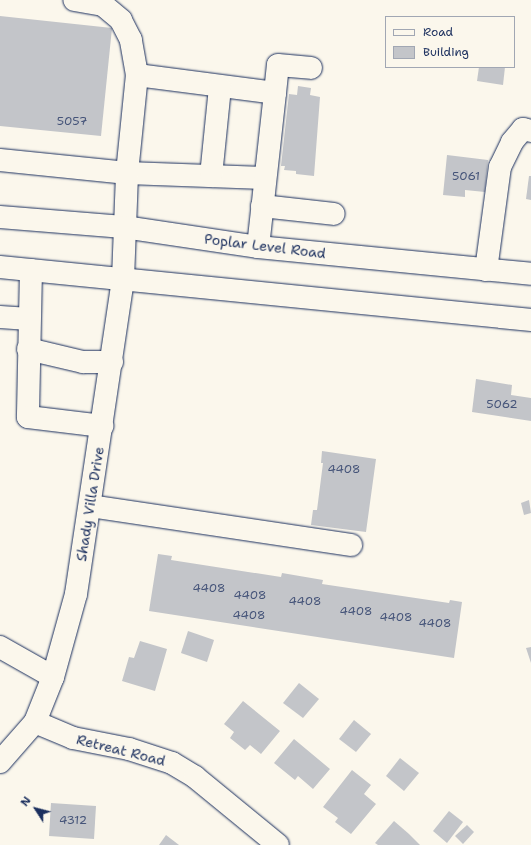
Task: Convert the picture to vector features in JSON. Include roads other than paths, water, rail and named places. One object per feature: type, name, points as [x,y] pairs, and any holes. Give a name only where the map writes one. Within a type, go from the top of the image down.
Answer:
[{"type":"main road","name":"Shady Villa Drive","points":[[0,762],[35,722],[53,677],[76,594],[124,279],[124,227],[127,173],[137,75],[131,40],[120,20],[103,5],[74,0]]},
{"type":"main road","points":[[258,247],[264,178],[278,65],[311,68]]},
{"type":"main road","points":[[137,75],[275,93]]},
{"type":"main road","points":[[211,176],[220,87]]},
{"type":"main road","points":[[486,270],[500,167],[512,142],[523,129],[531,131]]},
{"type":"main road","points":[[0,160],[127,173],[264,178]]},
{"type":"main road","points":[[262,206],[334,214]]},
{"type":"main road","name":"Poplar Level Road","points":[[0,217],[124,227],[258,247],[531,274]]},
{"type":"main road","points":[[0,267],[531,320]]},
{"type":"main road","points":[[31,270],[28,349],[28,417],[102,426]]},
{"type":"main road","points":[[0,317],[29,319]]},
{"type":"main road","points":[[28,349],[83,362],[112,362]]},
{"type":"main road","points":[[90,506],[351,545]]},
{"type":"main road","points":[[0,647],[53,677]]},
{"type":"main road","name":"Retreat Road","points":[[35,722],[73,738],[129,749],[172,763],[195,778],[278,845]]}]
